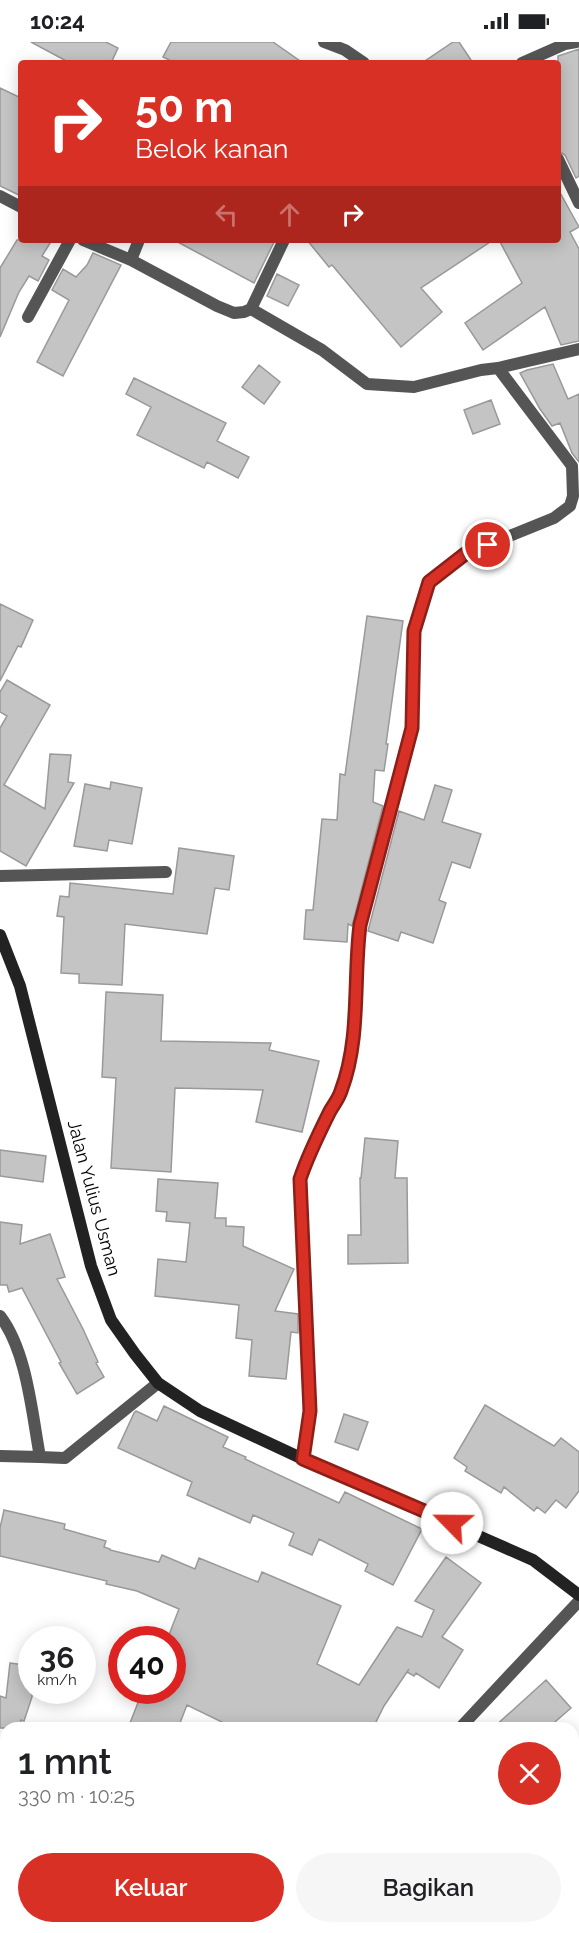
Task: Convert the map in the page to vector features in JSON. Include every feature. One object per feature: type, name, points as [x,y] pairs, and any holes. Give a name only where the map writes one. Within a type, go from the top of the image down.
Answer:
[{"type":"street","points":[[324,42],[345,50],[360,60]]},
{"type":"street","points":[[529,60],[576,42]]},
{"type":"street","points":[[561,165],[579,203]]},
{"type":"street","points":[[0,196],[18,205]]},
{"type":"street","points":[[28,317],[68,243]]},
{"type":"street","points":[[90,243],[131,260],[234,313],[251,309],[283,243]]},
{"type":"street","points":[[131,260],[139,243]]},
{"type":"street","points":[[251,309],[322,350],[367,384],[414,387],[481,369],[498,368],[579,349]]},
{"type":"street","points":[[303,1459],[310,1411],[300,1179],[306,1160],[341,1091],[349,1061],[354,1028],[356,952],[360,925],[412,728],[414,631],[429,582],[465,554],[554,518],[570,506],[573,496],[572,466],[498,368]]},
{"type":"street","points":[[0,876],[166,872]]},
{"type":"street","name":"Jalan Yulius Usman","points":[[0,935],[20,986],[91,1266],[111,1320],[158,1383],[200,1411],[533,1560],[579,1595]]},
{"type":"street","points":[[0,1316],[11,1333],[26,1381],[40,1457]]},
{"type":"street","points":[[0,1456],[65,1458],[158,1383]]},
{"type":"street","points":[[466,1722],[579,1601]]},
{"type":"building","points":[[31,42],[106,42],[118,48],[112,60],[64,60]]},
{"type":"building","points":[[171,42],[273,42],[299,60],[169,60],[163,57]]},
{"type":"building","points":[[453,42],[459,42],[471,60],[426,60]]},
{"type":"building","points":[[579,49],[579,176],[576,178],[565,155],[561,153],[561,60],[558,60],[558,56]]},
{"type":"building","points":[[0,88],[18,97],[18,195],[0,186]]},
{"type":"building","points":[[561,194],[579,227],[570,232],[579,249],[579,341],[561,345],[545,307],[483,350],[465,323],[522,283],[501,243],[561,243]]},
{"type":"building","points":[[17,240],[18,243],[50,243],[42,256],[49,260],[38,281],[29,276],[19,292],[0,337],[0,268]]},
{"type":"building","points":[[180,243],[274,243],[254,283]]},
{"type":"building","points":[[309,243],[488,243],[421,288],[442,312],[401,347],[332,265],[329,267]]},
{"type":"building","points":[[93,253],[121,265],[63,376],[37,362],[69,300],[52,290],[63,269],[76,277],[87,265]]},
{"type":"building","points":[[277,274],[299,285],[288,306],[267,296]]},
{"type":"building","points":[[553,364],[568,399],[579,394],[579,462],[572,453],[560,423],[552,426],[520,373]]},
{"type":"building","points":[[259,365],[280,382],[264,404],[242,387]]},
{"type":"building","points":[[134,378],[226,423],[217,441],[249,457],[238,478],[207,462],[204,468],[137,435],[151,407],[126,394]]},
{"type":"building","points":[[491,400],[500,424],[473,434],[464,410]]},
{"type":"building","points":[[0,604],[33,620],[21,647],[18,646],[0,681]]},
{"type":"building","points":[[367,616],[403,621],[384,771],[375,770],[373,802],[383,806],[352,926],[348,924],[347,942],[304,939],[306,910],[313,910],[322,819],[337,820],[340,774],[345,775]]},
{"type":"building","points":[[7,680],[50,705],[4,785],[45,809],[50,754],[71,755],[68,782],[74,783],[26,866],[0,851],[0,728],[7,716],[0,712],[0,692]]},
{"type":"building","points":[[111,782],[142,788],[132,844],[109,840],[107,851],[74,846],[85,784],[110,789]]},
{"type":"building","points":[[435,785],[452,790],[442,822],[481,834],[470,868],[452,862],[439,900],[446,903],[433,943],[401,932],[398,941],[368,931],[399,811],[424,820]]},
{"type":"building","points":[[179,848],[234,856],[229,890],[215,888],[207,934],[125,924],[122,985],[79,983],[79,974],[61,973],[64,917],[57,916],[60,896],[69,897],[70,883],[173,894]]},
{"type":"building","points":[[106,992],[163,995],[161,1041],[271,1043],[269,1050],[319,1061],[302,1132],[256,1122],[263,1090],[175,1088],[171,1172],[111,1168],[116,1078],[102,1077]]},
{"type":"building","points":[[365,1138],[398,1141],[395,1178],[407,1178],[408,1263],[348,1264],[348,1235],[361,1235],[360,1178]]},
{"type":"building","points":[[0,1150],[46,1156],[43,1182],[0,1176]]},
{"type":"building","points":[[158,1179],[218,1183],[215,1218],[226,1218],[226,1226],[244,1227],[243,1246],[294,1269],[275,1311],[298,1314],[298,1333],[291,1332],[286,1379],[249,1376],[252,1340],[236,1338],[239,1305],[155,1296],[158,1259],[186,1262],[190,1223],[166,1221],[167,1212],[156,1211]]},
{"type":"building","points":[[0,1222],[22,1225],[20,1244],[50,1234],[65,1277],[57,1279],[83,1329],[104,1377],[77,1394],[22,1288],[9,1292],[7,1285],[0,1285]]},
{"type":"building","points":[[485,1405],[554,1446],[561,1438],[579,1452],[579,1491],[566,1508],[556,1500],[545,1513],[537,1507],[534,1511],[504,1487],[501,1493],[465,1471],[467,1467],[454,1458]]},
{"type":"building","points":[[164,1406],[228,1437],[223,1447],[246,1457],[245,1459],[339,1503],[345,1492],[422,1529],[393,1585],[365,1571],[368,1564],[319,1539],[312,1555],[289,1545],[294,1533],[253,1515],[250,1523],[187,1495],[192,1482],[118,1448],[136,1411],[157,1421]]},
{"type":"building","points":[[344,1414],[368,1422],[358,1450],[335,1442]]},
{"type":"building","points":[[4,1510],[65,1524],[64,1529],[106,1541],[104,1547],[110,1550],[159,1562],[162,1555],[195,1569],[199,1558],[258,1582],[262,1572],[341,1606],[317,1664],[359,1685],[397,1627],[422,1637],[434,1610],[415,1601],[446,1557],[481,1583],[442,1637],[463,1650],[439,1688],[416,1673],[414,1676],[407,1672],[409,1669],[384,1706],[376,1722],[222,1722],[187,1705],[180,1722],[130,1722],[137,1704],[186,1704],[186,1626],[172,1626],[179,1609],[137,1591],[106,1584],[107,1581],[0,1556],[0,1528]]},
{"type":"building","points":[[10,1663],[18,1664],[18,1704],[30,1704],[24,1721],[0,1722],[0,1696],[6,1698]]},
{"type":"building","points":[[546,1680],[571,1708],[555,1722],[500,1722]]},
{"type":"route","points":[[452,1523],[303,1459],[310,1411],[300,1179],[306,1160],[341,1091],[349,1061],[354,1028],[356,952],[360,925],[412,728],[414,631],[429,582],[465,554],[488,545]]}]
